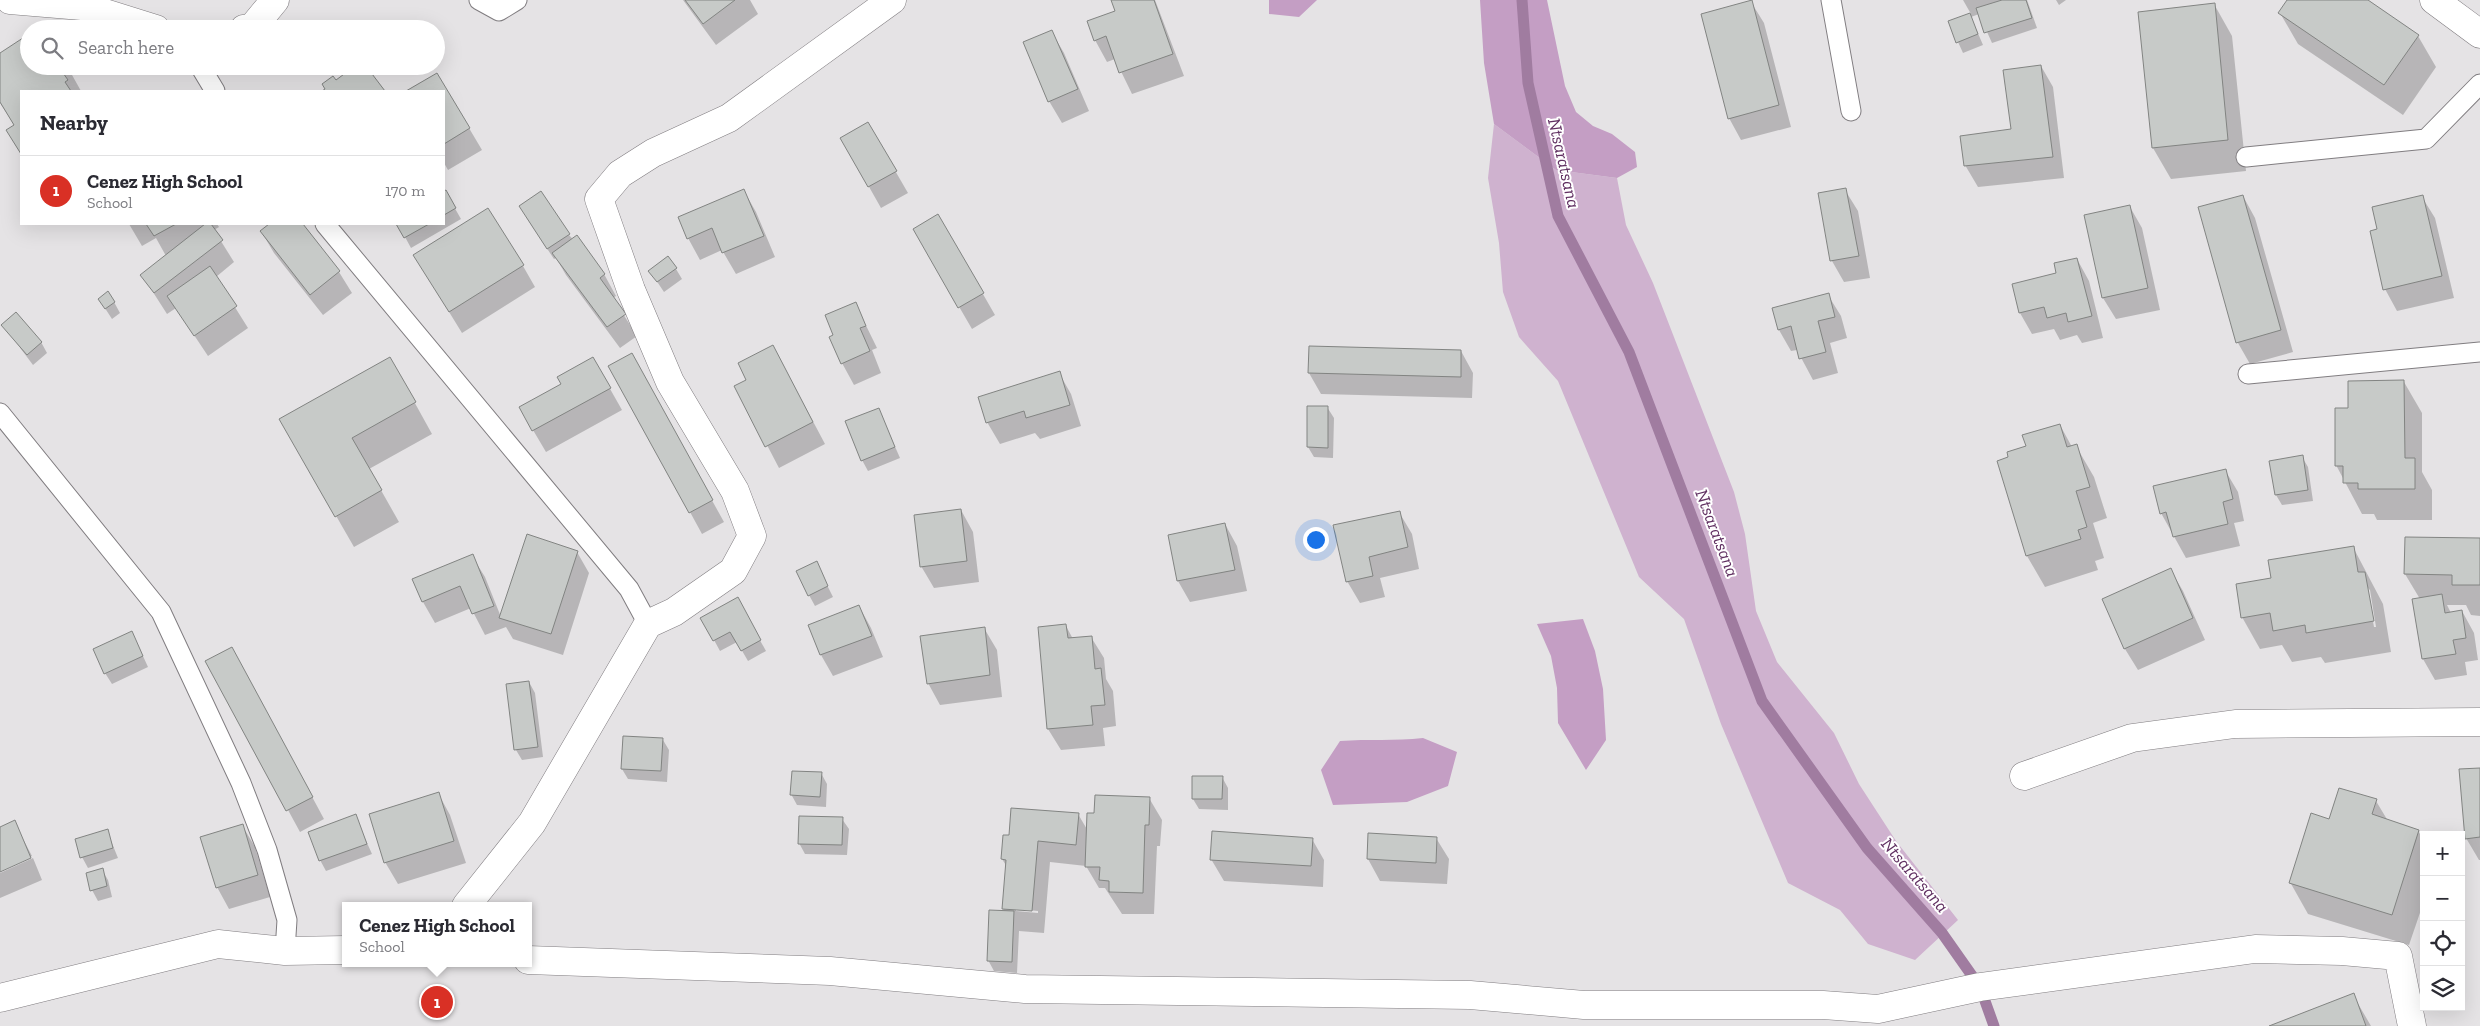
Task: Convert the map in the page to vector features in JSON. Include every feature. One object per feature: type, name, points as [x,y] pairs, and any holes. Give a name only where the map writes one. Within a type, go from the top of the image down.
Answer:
[{"type":"street","points":[[10,0],[81,3],[130,20]]},
{"type":"street","points":[[259,20],[275,0]]},
{"type":"street","points":[[2434,0],[2480,34]]},
{"type":"street","points":[[469,902],[532,823],[648,624],[674,612],[733,571],[752,536],[735,490],[670,382],[631,290],[599,200],[620,174],[653,153],[729,118],[879,4]]},
{"type":"street","points":[[2024,776],[2132,738],[2235,724],[2480,722]]},
{"type":"street","points":[[0,998],[218,944],[285,951],[342,950]]},
{"type":"street","points":[[532,960],[830,971],[1025,989],[1470,995],[1584,1005],[1824,1005],[1878,1009],[1980,987],[2255,949],[2342,951],[2398,956],[2412,1026]]},
{"type":"lane","points":[[479,0],[500,11],[517,0]]},
{"type":"lane","points":[[1832,0],[1851,111]]},
{"type":"lane","points":[[205,75],[214,90]]},
{"type":"lane","points":[[2246,157],[2426,139],[2480,84]]},
{"type":"lane","points":[[326,225],[628,589],[648,624]]},
{"type":"lane","points":[[2248,374],[2480,352]]},
{"type":"lane","points":[[0,413],[161,612],[241,783],[267,850],[287,920],[285,951]]},
{"type":"shaded area","points":[[1269,0],[1317,0],[1299,17],[1269,14]]},
{"type":"shaded area","points":[[1480,0],[1547,0],[1565,86],[1576,112],[1593,126],[1612,134],[1635,152],[1637,167],[1617,178],[1556,170],[1494,124],[1484,63]]},
{"type":"shaded area","points":[[1494,124],[1556,170],[1617,178],[1626,225],[1653,283],[1734,492],[1745,534],[1756,611],[1777,662],[1834,733],[1859,784],[1896,841],[1958,920],[1915,960],[1868,944],[1840,910],[1788,883],[1721,724],[1684,619],[1639,577],[1558,381],[1519,337],[1503,292],[1499,243],[1488,178]]},
{"type":"shaded area","points":[[1583,619],[1595,651],[1603,689],[1606,740],[1586,770],[1558,723],[1557,688],[1551,656],[1537,624]]},
{"type":"shaded area","points":[[1423,738],[1457,752],[1448,786],[1407,802],[1333,805],[1321,770],[1340,741]]},
{"type":"building","points":[[685,0],[735,0],[703,24]]},
{"type":"building","points":[[1111,0],[1154,0],[1173,54],[1119,73],[1106,36],[1094,41],[1087,21],[1115,11]]},
{"type":"building","points":[[1752,0],[1779,105],[1728,119],[1701,14]]},
{"type":"building","points":[[2002,0],[2026,0],[2032,18],[1984,33],[1976,8]]},
{"type":"building","points":[[2287,0],[2368,0],[2419,35],[2384,85],[2278,13]]},
{"type":"building","points":[[2215,3],[2228,140],[2152,148],[2138,12]]},
{"type":"building","points":[[1970,13],[1978,34],[1956,43],[1948,21]]},
{"type":"building","points":[[1052,30],[1078,89],[1048,102],[1023,42]]},
{"type":"building","points":[[20,40],[20,75],[64,75],[68,80],[65,82],[70,90],[20,90],[20,152],[6,130],[14,125],[0,102],[0,53]]},
{"type":"building","points":[[2041,65],[2053,157],[1964,166],[1960,136],[2011,129],[2003,70]]},
{"type":"building","points":[[343,75],[373,75],[384,90],[324,90],[325,89],[322,84],[333,76],[336,80]]},
{"type":"building","points":[[434,75],[438,75],[470,128],[445,143],[445,90],[408,90]]},
{"type":"building","points":[[868,122],[897,171],[868,187],[840,138]]},
{"type":"building","points":[[1846,188],[1859,256],[1830,261],[1818,193]]},
{"type":"building","points":[[744,189],[764,236],[722,253],[712,228],[687,239],[678,217]]},
{"type":"building","points":[[445,190],[456,208],[445,214]]},
{"type":"building","points":[[541,191],[570,234],[547,249],[519,206]]},
{"type":"building","points":[[2243,195],[2281,330],[2236,343],[2198,207]]},
{"type":"building","points":[[2423,195],[2442,276],[2383,290],[2370,231],[2377,229],[2372,207]]},
{"type":"building","points":[[2130,205],[2148,288],[2102,298],[2084,215]]},
{"type":"building","points":[[488,208],[524,265],[449,312],[413,255]]},
{"type":"building","points":[[938,214],[984,293],[958,308],[913,229]]},
{"type":"building","points":[[147,225],[174,225],[154,236]]},
{"type":"building","points":[[204,225],[212,225],[223,240],[154,293],[140,275]]},
{"type":"building","points":[[268,225],[304,225],[340,271],[310,295],[260,231]]},
{"type":"building","points":[[397,225],[427,225],[404,238]]},
{"type":"building","points":[[577,235],[605,274],[600,278],[626,314],[607,327],[552,253]]},
{"type":"building","points":[[668,256],[677,268],[657,282],[648,271]]},
{"type":"building","points":[[2077,258],[2092,316],[2068,322],[2066,313],[2047,318],[2044,307],[2019,313],[2012,284],[2056,273],[2054,263]]},
{"type":"building","points":[[210,266],[237,306],[194,336],[167,296]]},
{"type":"building","points":[[108,291],[115,302],[105,309],[98,299]]},
{"type":"building","points":[[1829,293],[1835,317],[1818,321],[1826,352],[1799,359],[1791,326],[1778,330],[1772,308]]},
{"type":"building","points":[[856,302],[866,326],[860,328],[870,351],[841,364],[829,337],[833,335],[825,315]]},
{"type":"building","points":[[16,312],[42,342],[27,355],[1,325]]},
{"type":"building","points":[[773,345],[813,422],[765,447],[734,386],[746,380],[738,363]]},
{"type":"building","points":[[1309,346],[1461,350],[1461,377],[1308,373]]},
{"type":"building","points":[[632,353],[713,500],[689,513],[608,366]]},
{"type":"building","points":[[390,357],[416,402],[352,438],[382,490],[335,517],[279,419]]},
{"type":"building","points":[[593,357],[611,388],[532,431],[519,407],[561,384],[557,377]]},
{"type":"building","points":[[1060,371],[1070,405],[1026,418],[1024,411],[986,423],[978,397]]},
{"type":"building","points":[[2404,380],[2405,458],[2415,458],[2415,489],[2358,489],[2358,483],[2343,483],[2343,466],[2335,466],[2335,408],[2348,408],[2348,381]]},
{"type":"building","points":[[1307,406],[1328,406],[1328,448],[1307,447]]},
{"type":"building","points":[[879,408],[895,447],[861,461],[845,421]]},
{"type":"building","points":[[2060,424],[2067,447],[2077,444],[2090,487],[2076,491],[2087,527],[2078,530],[2081,539],[2026,556],[1997,461],[2008,457],[2007,452],[2026,446],[2022,435]]},
{"type":"building","points":[[2303,455],[2308,490],[2275,495],[2269,461]]},
{"type":"building","points":[[2226,469],[2233,499],[2223,502],[2228,524],[2173,537],[2166,512],[2160,514],[2153,486]]},
{"type":"building","points":[[961,509],[967,561],[920,567],[914,515]]},
{"type":"building","points":[[1400,511],[1408,547],[1369,557],[1373,576],[1346,582],[1333,525]]},
{"type":"building","points":[[1225,523],[1235,570],[1177,581],[1168,535]]},
{"type":"building","points":[[527,534],[578,551],[551,634],[499,618]]},
{"type":"building","points":[[2405,537],[2480,538],[2480,585],[2452,585],[2452,575],[2404,574]]},
{"type":"building","points":[[2354,546],[2358,572],[2365,572],[2374,621],[2306,633],[2305,625],[2273,631],[2270,613],[2241,618],[2236,584],[2271,578],[2268,560]]},
{"type":"building","points":[[473,554],[494,606],[472,614],[460,586],[422,602],[412,579]]},
{"type":"building","points":[[817,561],[828,586],[808,596],[796,571]]},
{"type":"building","points":[[2171,568],[2193,618],[2124,649],[2102,599]]},
{"type":"building","points":[[2442,594],[2445,613],[2462,610],[2466,638],[2453,640],[2456,654],[2422,659],[2412,599]]},
{"type":"building","points":[[738,597],[761,640],[741,651],[730,632],[713,641],[700,618]]},
{"type":"building","points":[[859,605],[872,636],[820,655],[808,625]]},
{"type":"building","points":[[1066,624],[1068,638],[1092,636],[1095,669],[1101,668],[1105,705],[1091,706],[1093,725],[1047,729],[1038,627]]},
{"type":"building","points":[[985,627],[990,675],[927,684],[920,636]]},
{"type":"building","points":[[132,631],[143,656],[104,674],[93,649]]},
{"type":"building","points":[[232,647],[313,797],[286,811],[205,661]]},
{"type":"building","points":[[529,681],[538,747],[514,750],[506,684]]},
{"type":"building","points":[[623,736],[663,738],[661,771],[621,769]]},
{"type":"building","points":[[2480,768],[2480,837],[2465,839],[2459,769]]},
{"type":"building","points":[[792,771],[822,772],[820,797],[790,795]]},
{"type":"building","points":[[1192,776],[1223,776],[1222,799],[1192,799]]},
{"type":"building","points":[[2339,788],[2377,799],[2372,814],[2419,830],[2392,915],[2289,883],[2311,813],[2329,819]]},
{"type":"building","points":[[439,792],[454,841],[384,863],[369,814]]},
{"type":"building","points":[[1095,795],[1150,797],[1149,825],[1145,825],[1143,893],[1109,892],[1109,881],[1099,880],[1100,867],[1085,867],[1087,813],[1094,813]]},
{"type":"building","points":[[1011,808],[1079,813],[1076,845],[1038,841],[1032,911],[1002,909],[1006,860],[1001,859],[1003,835],[1009,835]]},
{"type":"building","points":[[356,814],[367,844],[319,861],[308,832]]},
{"type":"building","points":[[799,816],[843,817],[842,845],[798,844]]},
{"type":"building","points":[[15,820],[31,858],[0,872],[0,827]]},
{"type":"building","points":[[243,824],[258,875],[216,888],[200,837]]},
{"type":"building","points":[[108,829],[113,848],[80,858],[75,839]]},
{"type":"building","points":[[1212,831],[1313,838],[1311,866],[1210,860]]},
{"type":"building","points":[[1368,833],[1437,837],[1436,863],[1367,859]]},
{"type":"building","points":[[103,868],[107,886],[90,891],[86,873]]},
{"type":"building","points":[[989,910],[1014,911],[1012,962],[987,961]]},
{"type":"building","points":[[2354,993],[2366,1026],[2269,1026]]},
{"type":"waterway","name":"Ntsaratsana","points":[[1522,0],[1528,83],[1558,216],[1629,352],[1762,701],[1867,848],[1942,933],[1980,987],[1994,1026]]},
{"type":"place","name":"Cenez High School","points":[[437,1002]]}]
